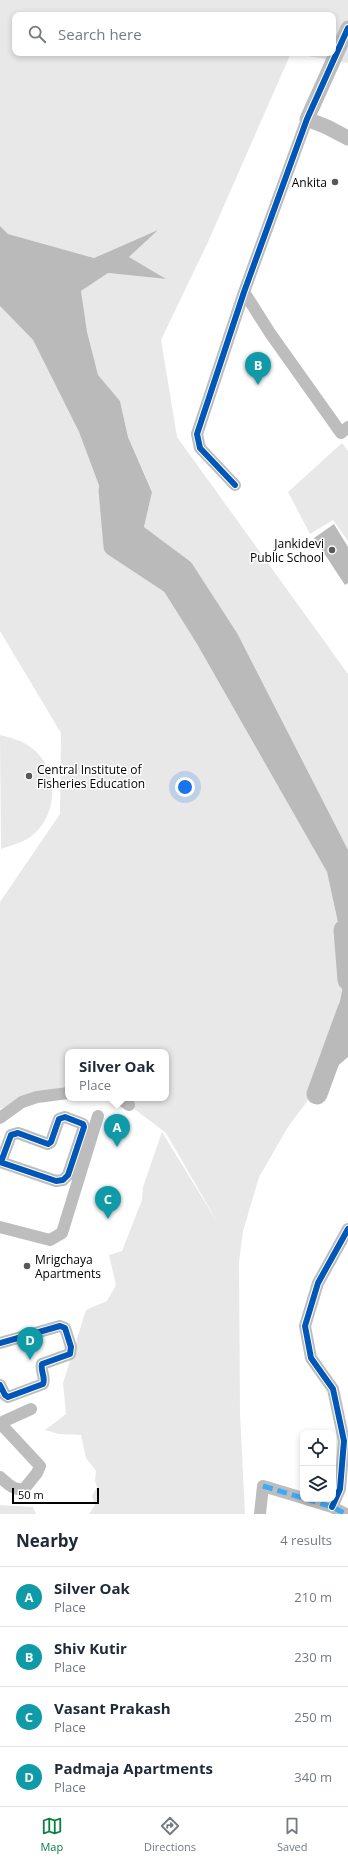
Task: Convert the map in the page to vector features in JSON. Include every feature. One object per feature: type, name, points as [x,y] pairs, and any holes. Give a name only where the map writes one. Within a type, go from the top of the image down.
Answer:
[{"type":"street","points":[[336,55],[348,28]]},
{"type":"street","points":[[235,484],[200,448],[197,434],[244,292],[307,119],[335,56]]},
{"type":"street","points":[[307,119],[348,138]]},
{"type":"street","points":[[244,292],[270,333],[341,433],[348,427]]},
{"type":"street","points":[[0,1118],[22,1102],[37,1097],[65,1093]]},
{"type":"street","points":[[123,1101],[129,1105]]},
{"type":"street","points":[[0,1227],[50,1240],[62,1233],[98,1116]]},
{"type":"street","points":[[65,1117],[83,1124],[84,1128],[68,1175],[63,1180],[56,1181],[0,1162],[11,1135],[18,1134],[48,1144],[51,1142],[59,1119],[65,1117]]},
{"type":"street","points":[[332,1507],[340,1489],[344,1441],[333,1389],[311,1358],[305,1326],[318,1283],[348,1229]]},
{"type":"street","points":[[0,1343],[60,1326],[65,1328],[71,1346],[70,1354],[42,1364],[41,1367],[44,1378],[43,1384],[8,1397],[5,1395],[0,1385]]},
{"type":"street","points":[[0,1477],[11,1486],[19,1490],[24,1489],[37,1473],[40,1466],[0,1423],[31,1409]]},
{"type":"street","points":[[260,1514],[263,1486],[300,1497]]},
{"type":"street","points":[[316,1502],[332,1507],[346,1514]]},
{"type":"shaded area","points":[[0,0],[348,0],[348,63],[308,56],[336,56],[336,12],[12,12],[12,56],[290,56],[208,242],[161,340],[177,437],[348,674],[348,850],[302,762],[191,562],[144,527],[152,491],[128,437],[120,401],[98,376],[86,332],[81,291],[108,273],[165,279],[129,257],[156,231],[94,258],[8,234],[0,226]]},
{"type":"shaded area","points":[[0,226],[8,234],[94,258],[158,230],[129,257],[166,279],[108,273],[81,291],[87,332],[98,375],[120,401],[128,437],[152,492],[144,527],[191,562],[237,633],[348,850],[348,1057],[326,1076],[347,964],[327,872],[197,644],[158,582],[116,531],[79,432],[33,340],[0,306]]},
{"type":"shaded area","points":[[0,306],[33,340],[79,432],[116,531],[158,582],[197,644],[327,872],[347,964],[326,1076],[288,1127],[259,1177],[243,1231],[239,1262],[240,1413],[245,1514],[89,1514],[95,1505],[92,1496],[97,1487],[95,1481],[96,1471],[86,1458],[81,1435],[59,1434],[45,1430],[66,1414],[63,1383],[86,1310],[107,1301],[116,1285],[109,1255],[122,1251],[142,1200],[143,1187],[162,1132],[219,1225],[166,1133],[124,1101],[169,1101],[169,1049],[65,1049],[65,1093],[28,1096],[0,1109],[0,902],[60,814],[61,733],[0,631]]},
{"type":"shaded area","name":"Jankidevi Public School","points":[[342,443],[348,451],[348,541],[333,520],[310,534],[288,492]]},
{"type":"shaded area","points":[[334,524],[348,547],[348,583],[345,585],[314,538]]},
{"type":"shaded area","points":[[0,735],[14,739],[33,749],[48,768],[52,792],[48,815],[34,834],[19,843],[1,849]]},
{"type":"shaded area","points":[[0,1505],[33,1507],[36,1514],[0,1514]]},
{"type":"waterway","points":[[109,490],[114,546],[170,583]]},
{"type":"waterway","points":[[344,930],[348,980]]},
{"type":"waterway","points":[[317,1094],[348,1009]]},
{"type":"marked path","points":[[263,1486],[300,1497]]},
{"type":"marked path","points":[[316,1502],[332,1507],[346,1514]]},
{"type":"cycle path","points":[[336,55],[348,28]]},
{"type":"cycle path","points":[[235,485],[200,448],[197,434],[244,292],[307,119],[335,56]]},
{"type":"cycle path","points":[[0,1162],[56,1181],[63,1180],[68,1175],[84,1127],[83,1124],[65,1117],[59,1119],[51,1142],[48,1144],[18,1133],[11,1135],[1,1162]]},
{"type":"cycle path","points":[[332,1507],[340,1489],[344,1441],[333,1389],[311,1358],[305,1326],[318,1283],[348,1229]]},
{"type":"cycle path","points":[[0,1343],[60,1326],[65,1328],[71,1347],[70,1354],[42,1364],[44,1379],[43,1384],[8,1397],[5,1395],[0,1385]]},
{"type":"place","name":"Ankita","points":[[335,182]]},
{"type":"place","name":"Shiv Kutir","points":[[258,385]]},
{"type":"place","name":"Jankidevi Public School","points":[[332,550]]},
{"type":"place","name":"Central Institute of Fisheries Education","points":[[29,776]]},
{"type":"place","name":"Silver Oak","points":[[117,1147]]},
{"type":"place","name":"Vasant Prakash","points":[[108,1219]]},
{"type":"place","name":"Mrigchaya Apartments","points":[[27,1266]]},
{"type":"place","name":"Padmaja Apartments","points":[[30,1360]]}]
